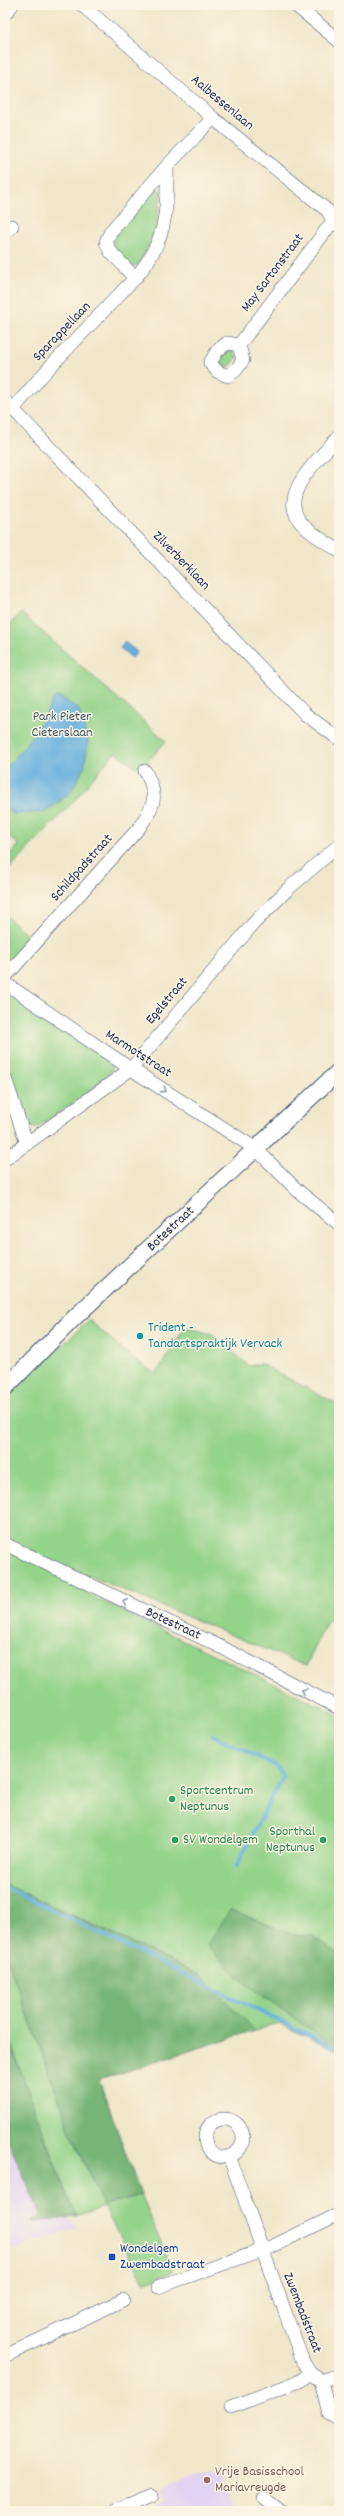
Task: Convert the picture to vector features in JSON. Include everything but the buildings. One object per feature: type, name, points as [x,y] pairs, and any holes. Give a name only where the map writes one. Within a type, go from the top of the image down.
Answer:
[{"type":"street","points":[[5,14],[12,5]]},
{"type":"street","name":"Aalbessenlaan","points":[[82,5],[213,118],[328,212],[336,224]]},
{"type":"street","points":[[295,5],[339,41]]},
{"type":"street","points":[[135,278],[110,251],[106,242],[111,231],[167,166],[213,118]]},
{"type":"street","name":"Sparappellaan","points":[[9,405],[48,369],[146,265],[163,229],[168,204],[167,166]]},
{"type":"street","name":"May Sartonstraat","points":[[239,345],[336,224]]},
{"type":"street","name":"Zilverberklaan","points":[[9,405],[305,714],[339,739]]},
{"type":"street","points":[[339,436],[297,486],[293,509],[304,526],[339,551]]},
{"type":"street","name":"Schildpadstraat","points":[[5,977],[139,828],[152,810],[155,789],[145,771]]},
{"type":"street","name":"Egelstraat","points":[[5,1159],[131,1069],[253,924],[289,888],[339,845]]},
{"type":"street","name":"Marmotstraat","points":[[5,983],[131,1069],[256,1149],[296,1190],[339,1224]]},
{"type":"street","name":"Botestraat","points":[[5,1388],[74,1319],[339,1071]]},
{"type":"street","points":[[5,1078],[27,1144]]},
{"type":"street","name":"Botestraat","points":[[5,1544],[219,1646],[339,1708]]},
{"type":"street","name":"Zwembadstraat","points":[[229,2156],[301,2355],[310,2372],[321,2381]]},
{"type":"street","points":[[158,2287],[263,2249],[339,2214]]},
{"type":"street","points":[[5,2356],[123,2300]]},
{"type":"street","points":[[231,2407],[300,2381],[310,2372]]},
{"type":"street","points":[[339,2375],[321,2381],[329,2414],[339,2420]]},
{"type":"street","points":[[116,2511],[152,2496]]},
{"type":"street","points":[[264,2498],[280,2511]]},
{"type":"shaded area","points":[[5,2134],[41,2215],[32,2220],[33,2222],[69,2218],[78,2228],[38,2240],[5,2254]]},
{"type":"shaded area","name":"Vrije Basisschool Mariavreugde","points":[[220,2468],[235,2511],[135,2511],[163,2500],[159,2491]]},
{"type":"green space","points":[[154,186],[161,191],[156,231],[138,265],[130,266],[113,247],[113,239]]},
{"type":"green space","points":[[229,350],[233,350],[237,358],[229,367],[224,368],[221,361]]},
{"type":"green space","name":"Park Pieter Cieterslaan","points":[[21,613],[166,741],[140,770],[115,752],[74,801],[5,873],[5,860],[19,845],[5,833],[5,630]]},
{"type":"green space","points":[[5,915],[31,939],[5,967]]},
{"type":"green space","points":[[5,986],[113,1065],[111,1071],[93,1088],[67,1108],[36,1128],[24,1126],[5,1068]]},
{"type":"green space","name":"Sportcentrum Neptunus","points":[[89,1320],[131,1357],[156,1374],[185,1327],[212,1334],[249,1366],[261,1364],[339,1405],[339,1623],[328,1619],[306,1666],[85,1574],[77,1589],[339,1715],[339,2051],[279,2024],[255,2030],[200,1975],[5,1884],[5,1559],[14,1543],[5,1538],[5,1400]]},
{"type":"green space","points":[[5,1884],[200,1975],[255,2030],[99,2080],[141,2195],[103,2205],[71,2132],[5,1953]]},
{"type":"green space","points":[[230,1910],[298,1936],[311,1935],[339,1955],[339,2050],[246,1984],[207,1946]]},
{"type":"green space","points":[[5,1953],[71,2132],[103,2205],[141,2195],[173,2271],[145,2283],[103,2206],[78,2217],[62,2184],[5,2028]]},
{"type":"green space","points":[[5,2028],[62,2184],[78,2217],[33,2222],[32,2220],[41,2215],[5,2134]]},
{"type":"water","points":[[125,642],[137,652],[132,658],[120,648]]},
{"type":"water","points":[[61,697],[79,710],[88,742],[84,768],[70,793],[46,812],[13,814],[5,807],[5,768],[20,752],[32,735],[54,698]]},
{"type":"waterway","points":[[213,1735],[276,1766],[283,1776],[236,1867]]},
{"type":"waterway","points":[[5,1887],[333,2047]]},
{"type":"place","name":"Trident - Tandartspraktijk Vervack","points":[[140,1336]]},
{"type":"place","name":"Sportcentrum Neptunus","points":[[172,1799]]},
{"type":"place","name":"SV Wondelgem","points":[[175,1840]]},
{"type":"place","name":"Sporthal Neptunus","points":[[323,1840]]},
{"type":"place","name":"Wondelgem Zwembadstraat","points":[[112,2257]]},
{"type":"place","name":"Vrije Basisschool Mariavreugde","points":[[207,2480]]}]
